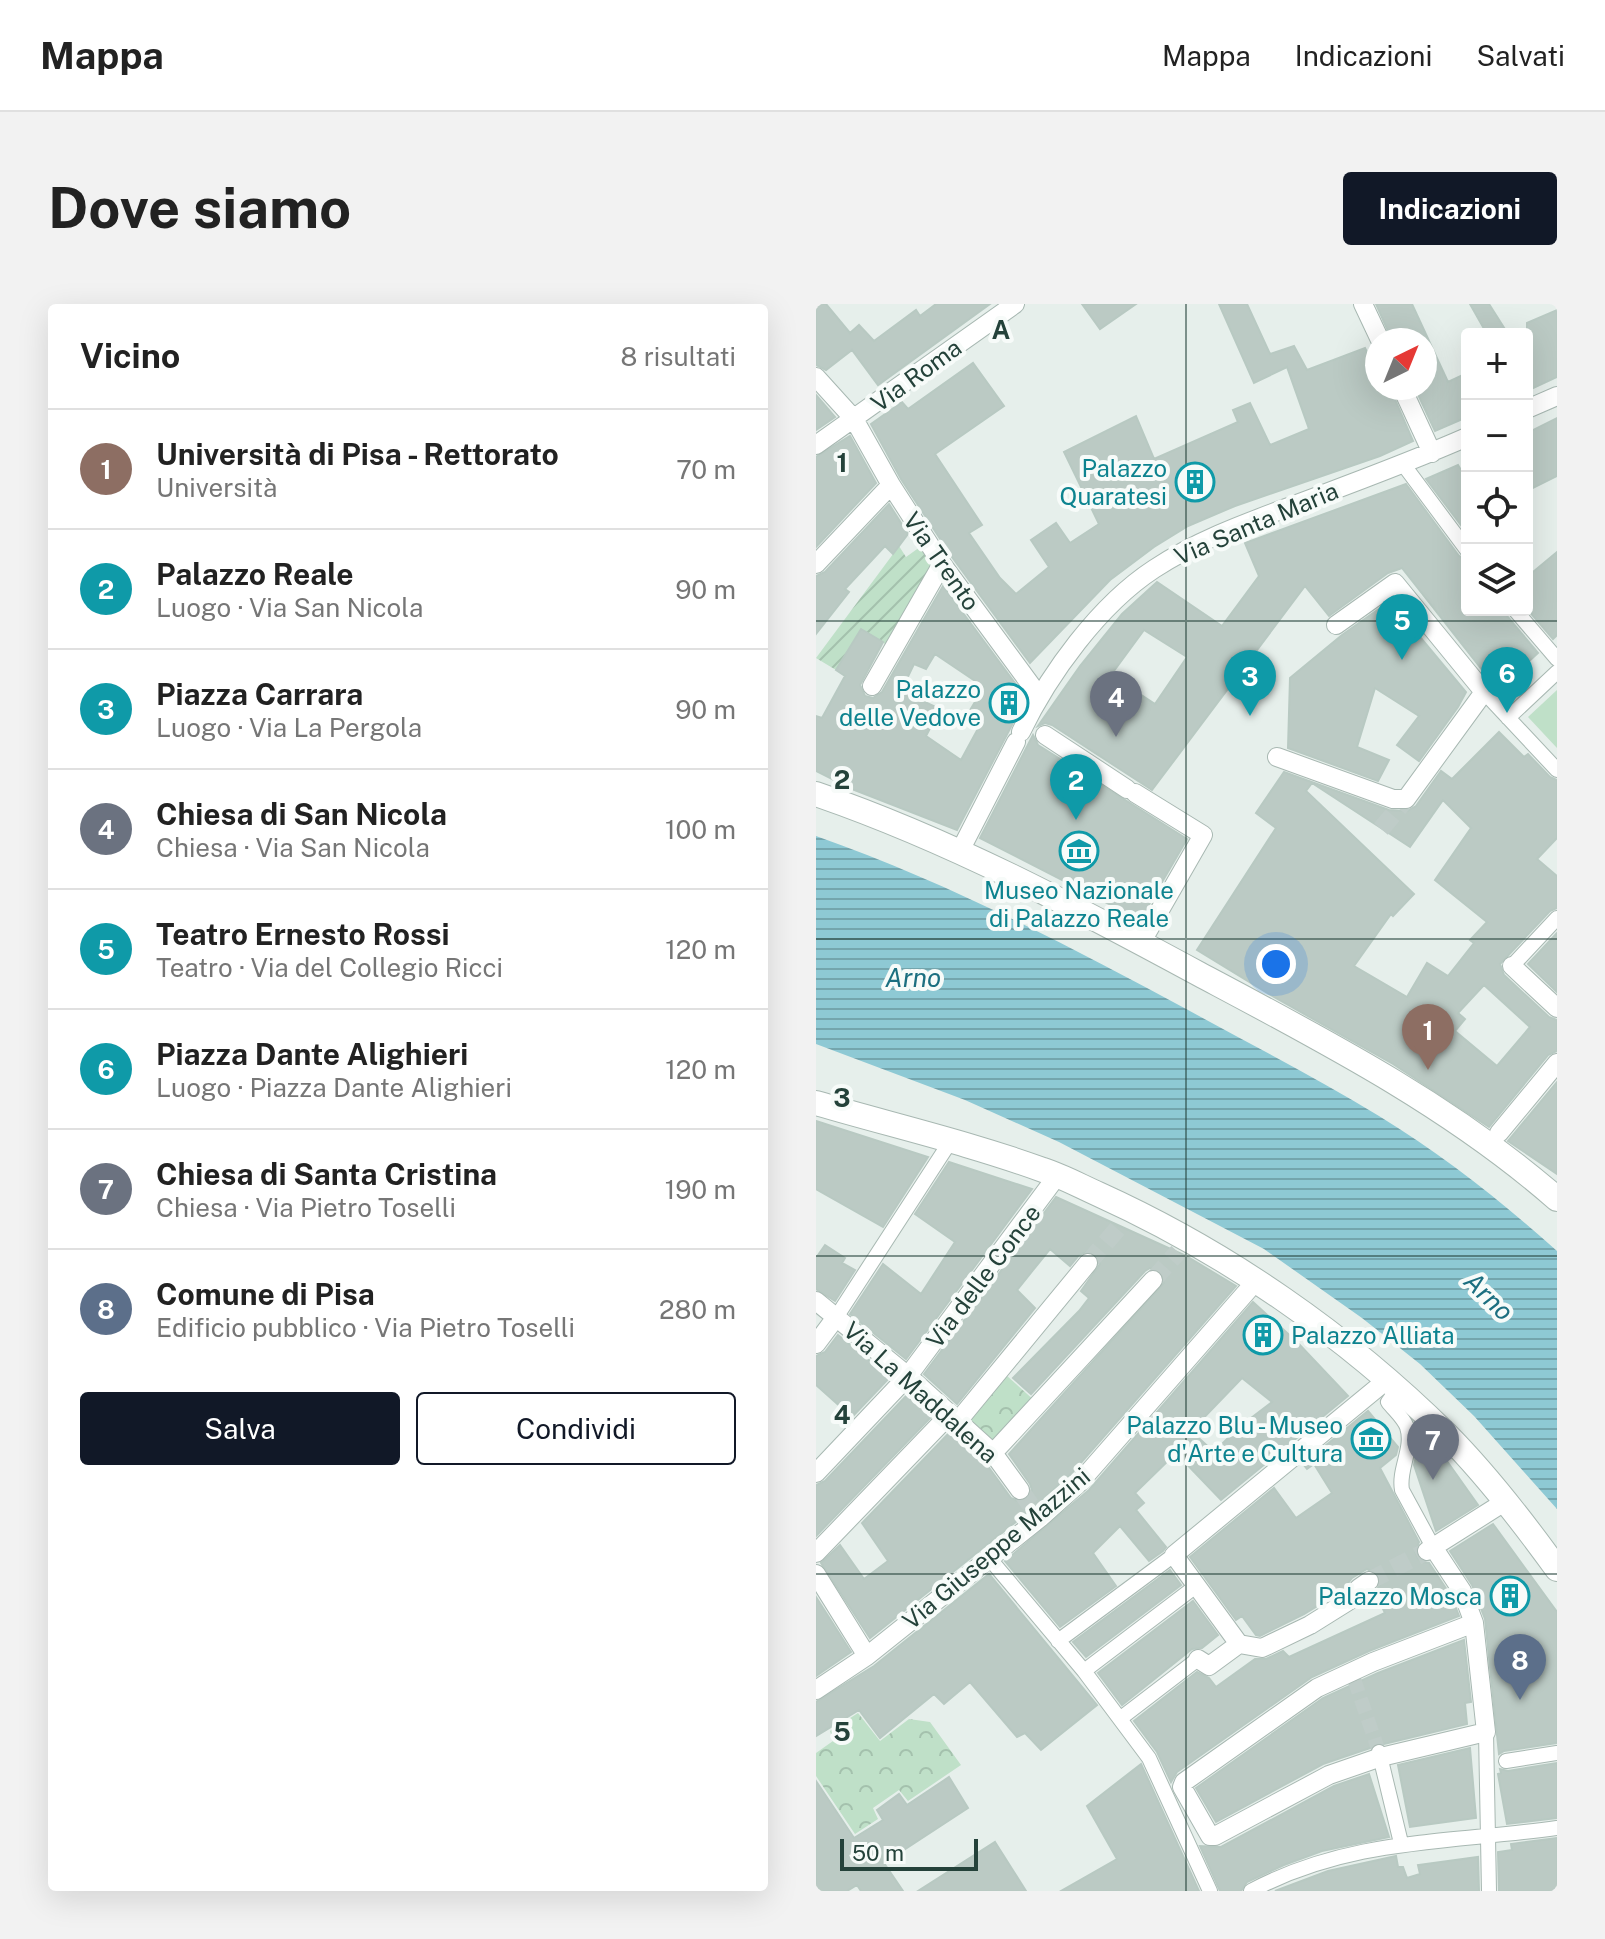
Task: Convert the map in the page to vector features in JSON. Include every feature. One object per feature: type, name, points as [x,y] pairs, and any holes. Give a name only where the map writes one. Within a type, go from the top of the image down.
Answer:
[{"type":"street","name":"Via Roma","points":[[816,445],[1015,304]]},
{"type":"street","points":[[1363,304],[1374,328]]},
{"type":"street","name":"Via Trento","points":[[816,377],[854,419],[891,485],[942,564],[1039,696]]},
{"type":"street","points":[[1533,406],[1557,396]]},
{"type":"street","points":[[1408,400],[1432,453]]},
{"type":"street","name":"Via Santa Maria","points":[[960,851],[1029,732],[1039,696],[1078,642],[1107,610],[1152,570],[1195,545],[1241,524],[1461,440]]},
{"type":"street","points":[[1403,464],[1463,544]]},
{"type":"street","points":[[816,564],[891,485]]},
{"type":"street","points":[[872,686],[942,564]]},
{"type":"street","points":[[1336,625],[1395,583],[1484,692],[1557,770]]},
{"type":"street","points":[[1520,616],[1557,659]]},
{"type":"street","points":[[1508,718],[1557,672]]},
{"type":"street","points":[[1277,757],[1404,802],[1484,692]]},
{"type":"street","points":[[1029,732],[1203,835],[1141,943]]},
{"type":"street","points":[[816,794],[960,851],[1141,943],[1359,1061],[1494,1139],[1557,1199]]},
{"type":"street","points":[[1557,918],[1512,966],[1557,1008]]},
{"type":"street","points":[[1494,1139],[1557,1063]]},
{"type":"street","points":[[816,1103],[1057,1176],[1126,1218],[1256,1281],[1393,1384],[1447,1435],[1506,1501],[1557,1569]]},
{"type":"street","points":[[816,1344],[950,1142]]},
{"type":"street","name":"Via delle Conce","points":[[816,1473],[908,1376],[1057,1176]]},
{"type":"street","points":[[816,1553],[954,1418],[1088,1263]]},
{"type":"street","points":[[993,1453],[1153,1280]]},
{"type":"street","name":"Via Giuseppe Mazzini","points":[[816,1690],[867,1656],[989,1558],[1037,1514],[1080,1482],[1256,1281]]},
{"type":"street","name":"Via La Maddalena","points":[[816,1301],[908,1376],[993,1453],[1020,1490]]},
{"type":"street","points":[[1393,1384],[1388,1402],[1408,1429],[1409,1443],[1400,1481],[1402,1490],[1430,1549],[1462,1591],[1474,1623],[1486,1732],[1497,1762],[1487,1837],[1489,1891]]},
{"type":"street","points":[[1058,1641],[1393,1384]]},
{"type":"street","points":[[1430,1549],[1506,1501]]},
{"type":"street","points":[[1174,1555],[1239,1644],[1262,1648],[1310,1625],[1350,1600],[1369,1581]]},
{"type":"street","points":[[989,1558],[1084,1671],[1149,1758],[1210,1891]]},
{"type":"street","points":[[816,1574],[867,1656]]},
{"type":"street","points":[[1084,1671],[1196,1586]]},
{"type":"street","points":[[1474,1623],[1317,1688],[1184,1782],[1182,1787],[1210,1836],[1215,1836],[1329,1775],[1380,1754],[1486,1732]]},
{"type":"street","points":[[1121,1718],[1198,1659],[1209,1666],[1239,1644]]},
{"type":"street","points":[[1497,1762],[1557,1753]]},
{"type":"street","points":[[1380,1754],[1401,1843]]},
{"type":"street","points":[[1251,1891],[1322,1860],[1401,1843],[1557,1828]]},
{"type":"green space","points":[[899,546],[906,557],[920,547],[934,568],[890,647],[861,629],[836,670],[816,658]]},
{"type":"green space","points":[[1557,690],[1557,748],[1528,717]]},
{"type":"green space","points":[[1006,1375],[1036,1402],[995,1445],[967,1420]]},
{"type":"green space","points":[[858,1713],[880,1741],[909,1719],[930,1722],[961,1765],[908,1801],[899,1790],[873,1808],[878,1819],[855,1834],[816,1776],[816,1753],[833,1741],[830,1731]]},
{"type":"water","name":"Arno","points":[[816,836],[912,873],[1006,916],[1308,1075],[1379,1116],[1449,1163],[1557,1251],[1557,1509],[1474,1416],[1420,1364],[1362,1318],[1264,1249],[1059,1142],[965,1100],[816,1044]]},
{"type":"building","points":[[816,304],[826,304],[850,333],[859,325],[874,341],[916,310],[920,316],[936,304],[990,304],[878,385],[852,350],[826,370],[816,365]]},
{"type":"building","points":[[1082,304],[1136,304],[1100,329]]},
{"type":"building","points":[[1219,304],[1247,304],[1270,354],[1294,346],[1307,370],[1365,348],[1365,400],[1395,400],[1413,441],[1188,526],[1110,580],[1030,663],[952,557],[901,479],[871,424],[902,402],[908,409],[973,363],[1004,406],[935,454],[982,525],[969,533],[1000,578],[1016,594],[1049,567],[1031,540],[1056,523],[1070,543],[1099,524],[1064,452],[1136,416],[1154,459],[1238,422],[1233,410],[1250,403],[1270,445],[1309,429],[1287,367],[1254,383]]},
{"type":"building","points":[[1376,304],[1412,304],[1423,328],[1387,328]]},
{"type":"building","points":[[1470,304],[1489,304],[1504,328],[1484,328]]},
{"type":"building","points":[[1557,310],[1557,377],[1533,388],[1533,328],[1527,328],[1527,323]]},
{"type":"building","points":[[1437,358],[1448,382],[1461,376],[1461,420],[1435,431],[1421,400],[1437,400]]},
{"type":"building","points":[[816,395],[835,417],[816,430]]},
{"type":"building","points":[[1557,418],[1557,476],[1533,488],[1533,472],[1533,430]]},
{"type":"building","points":[[850,436],[876,483],[816,547],[816,457]]},
{"type":"building","points":[[1458,465],[1461,470],[1461,525],[1426,479]]},
{"type":"building","points":[[1406,484],[1461,557],[1461,616],[1507,616],[1538,653],[1498,690],[1402,568],[1388,573],[1329,616],[1305,586],[1152,790],[1052,725],[1045,723],[1038,726],[1122,614],[1157,582],[1222,626],[1259,576],[1245,543]],"holes":[[[1144,630],[1187,657],[1155,704],[1111,675]]]},
{"type":"building","points":[[889,504],[908,534],[893,554],[885,546],[845,589],[849,592],[816,634],[816,576],[825,572]]},
{"type":"building","points":[[1557,552],[1557,635],[1553,639],[1533,616],[1533,572]]},
{"type":"building","points":[[943,586],[1026,698],[957,830],[852,789],[816,771],[816,716],[822,718],[845,676],[836,670],[861,629],[883,642],[860,685],[865,696],[873,698],[882,692]],"holes":[[[935,654],[984,687],[966,717],[980,725],[961,760],[926,736],[940,709],[901,691],[914,664],[926,669]]]},
{"type":"building","points":[[1390,601],[1466,692],[1419,761],[1397,745],[1419,716],[1375,688],[1357,747],[1389,760],[1378,781],[1288,748],[1290,678]]},
{"type":"building","points":[[1499,732],[1524,757],[1528,754],[1550,777],[1557,780],[1557,838],[1537,859],[1557,876],[1557,908],[1550,911],[1500,964],[1504,975],[1549,1017],[1557,1020],[1557,1051],[1548,1055],[1489,1127],[1393,1064],[1197,950],[1276,828],[1256,813],[1284,772],[1389,810],[1407,811],[1416,806],[1441,771],[1452,779]],"holes":[[[1312,783],[1410,847],[1443,800],[1471,828],[1435,880],[1487,922],[1470,940],[1474,943],[1448,976],[1427,963],[1407,997],[1354,966],[1391,914],[1393,916],[1414,894],[1306,791]],[[1484,985],[1530,1027],[1497,1066],[1455,1031],[1465,1019],[1458,1013]]]},
{"type":"building","points":[[1033,735],[1038,745],[1187,839],[1140,920],[980,838]]},
{"type":"building","points":[[1557,933],[1557,992],[1528,964]]},
{"type":"building","points":[[1557,1082],[1557,1174],[1508,1141]]},
{"type":"building","points":[[816,1121],[928,1157],[883,1227],[816,1189]]},
{"type":"building","points":[[949,1162],[1032,1189],[906,1359],[850,1314],[883,1264],[921,1294],[955,1242],[915,1214]]},
{"type":"building","points":[[1056,1197],[1186,1256],[1236,1286],[1071,1474],[1032,1509],[870,1638],[821,1563],[840,1545],[864,1579],[888,1561],[862,1523],[951,1431],[984,1461],[1011,1498],[1020,1502],[1028,1499],[1032,1490],[1030,1484],[1009,1454],[1164,1283],[1160,1271],[1150,1268],[1145,1271],[1031,1394],[1013,1378],[1089,1298],[1081,1291],[1100,1264],[1096,1254],[1089,1251],[1079,1255],[1070,1266],[1050,1249],[1017,1290],[1035,1308],[957,1404],[924,1374]]},
{"type":"building","points":[[825,1245],[845,1258],[842,1263],[855,1270],[835,1301],[816,1289],[816,1258]]},
{"type":"building","points":[[1253,1302],[1297,1342],[1348,1396],[1221,1500],[1176,1453],[1135,1493],[1144,1503],[1136,1510],[1166,1547],[1149,1561],[1120,1526],[1093,1553],[1116,1586],[1060,1627],[1005,1561],[1089,1490]],"holes":[[[1242,1378],[1272,1402],[1238,1428],[1214,1452],[1191,1431]]]},
{"type":"building","points":[[838,1335],[890,1377],[852,1417],[816,1385],[816,1356],[825,1352]]},
{"type":"building","points":[[909,1393],[933,1415],[816,1536],[816,1485],[825,1481]]},
{"type":"building","points":[[1368,1411],[1398,1447],[1396,1455],[1380,1468],[1419,1542],[1415,1551],[1417,1557],[1429,1563],[1451,1596],[1459,1616],[1312,1677],[1177,1772],[1171,1782],[1157,1752],[1134,1721],[1197,1672],[1209,1678],[1216,1687],[1255,1659],[1266,1659],[1283,1651],[1289,1657],[1385,1613],[1375,1592],[1380,1585],[1379,1575],[1367,1569],[1352,1578],[1342,1591],[1304,1614],[1260,1636],[1256,1635],[1242,1616],[1236,1620],[1190,1557],[1274,1488],[1296,1518],[1332,1493],[1314,1464],[1307,1469],[1303,1464]]},
{"type":"building","points":[[1437,1447],[1478,1505],[1436,1531],[1414,1465],[1417,1452]]},
{"type":"building","points":[[1493,1524],[1557,1612],[1557,1743],[1499,1754],[1485,1619],[1472,1585],[1450,1551]]},
{"type":"building","points":[[1170,1570],[1181,1585],[1086,1657],[1073,1642]]},
{"type":"building","points":[[989,1574],[1097,1705],[1041,1750],[1025,1733],[1017,1737],[970,1682],[944,1704],[934,1694],[880,1738],[859,1710],[816,1736],[816,1702],[874,1666]]},
{"type":"building","points":[[816,1597],[851,1652],[816,1676]]},
{"type":"building","points":[[1193,1601],[1218,1635],[1202,1648],[1192,1649],[1122,1705],[1098,1673]]},
{"type":"building","points":[[1464,1640],[1471,1702],[1465,1703],[1467,1724],[1384,1744],[1376,1743],[1370,1748],[1323,1764],[1216,1822],[1196,1788],[1323,1698]]},
{"type":"building","points":[[1470,1748],[1476,1818],[1410,1827],[1398,1765]]},
{"type":"building","points":[[1557,1763],[1557,1818],[1507,1824],[1498,1774],[1501,1773],[1500,1769],[1508,1771]]},
{"type":"building","points":[[1141,1764],[1199,1891],[1061,1891],[1117,1859],[1087,1806]]},
{"type":"building","points":[[1369,1774],[1389,1837],[1322,1851],[1247,1882],[1241,1891],[1220,1891],[1200,1846],[1221,1847],[1334,1786]]},
{"type":"building","points":[[949,1777],[968,1808],[884,1863],[903,1891],[861,1891],[857,1885],[847,1891],[816,1891],[816,1781],[854,1838],[883,1820],[877,1810],[899,1794],[907,1805]]},
{"type":"building","points":[[1557,1838],[1557,1891],[1499,1891],[1498,1852],[1512,1850],[1511,1844]]},
{"type":"building","points":[[995,1842],[1026,1891],[918,1891]]},
{"type":"building","points":[[1396,1856],[1398,1867],[1403,1867],[1407,1878],[1420,1874],[1418,1865],[1478,1857],[1479,1891],[1275,1891],[1328,1871]]},
{"type":"tunnel","points":[[1381,829],[1402,804]]},
{"type":"tunnel","points":[[1088,1263],[1120,1226]]},
{"type":"tunnel","points":[[1153,1280],[1178,1252]]},
{"type":"tunnel","points":[[1020,1490],[1035,1511]]},
{"type":"tunnel","points":[[1369,1581],[1427,1551]]},
{"type":"tunnel","points":[[1354,1679],[1379,1752]]},
{"type":"place","name":"Palazzo Quaratesi","points":[[1195,482]]},
{"type":"place","name":"Teatro Ernesto Rossi","points":[[1402,660]]},
{"type":"place","name":"Palazzo delle Vedove","points":[[1009,703]]},
{"type":"place","name":"Piazza Dante Alighieri","points":[[1507,713]]},
{"type":"place","name":"Piazza Carrara","points":[[1250,716]]},
{"type":"place","name":"Chiesa di San Nicola","points":[[1116,737]]},
{"type":"place","name":"Palazzo Reale","points":[[1076,820]]},
{"type":"place","name":"Museo Nazionale di Palazzo Reale","points":[[1079,851]]},
{"type":"place","name":"Università di Pisa - Rettorato","points":[[1428,1070]]},
{"type":"place","name":"Palazzo Alliata","points":[[1263,1335]]},
{"type":"place","name":"Palazzo Blu - Museo d'Arte e Cultura","points":[[1371,1439]]},
{"type":"place","name":"Chiesa di Santa Cristina","points":[[1433,1480]]},
{"type":"place","name":"Palazzo Mosca","points":[[1510,1596]]},
{"type":"place","name":"Comune di Pisa","points":[[1520,1700]]}]
